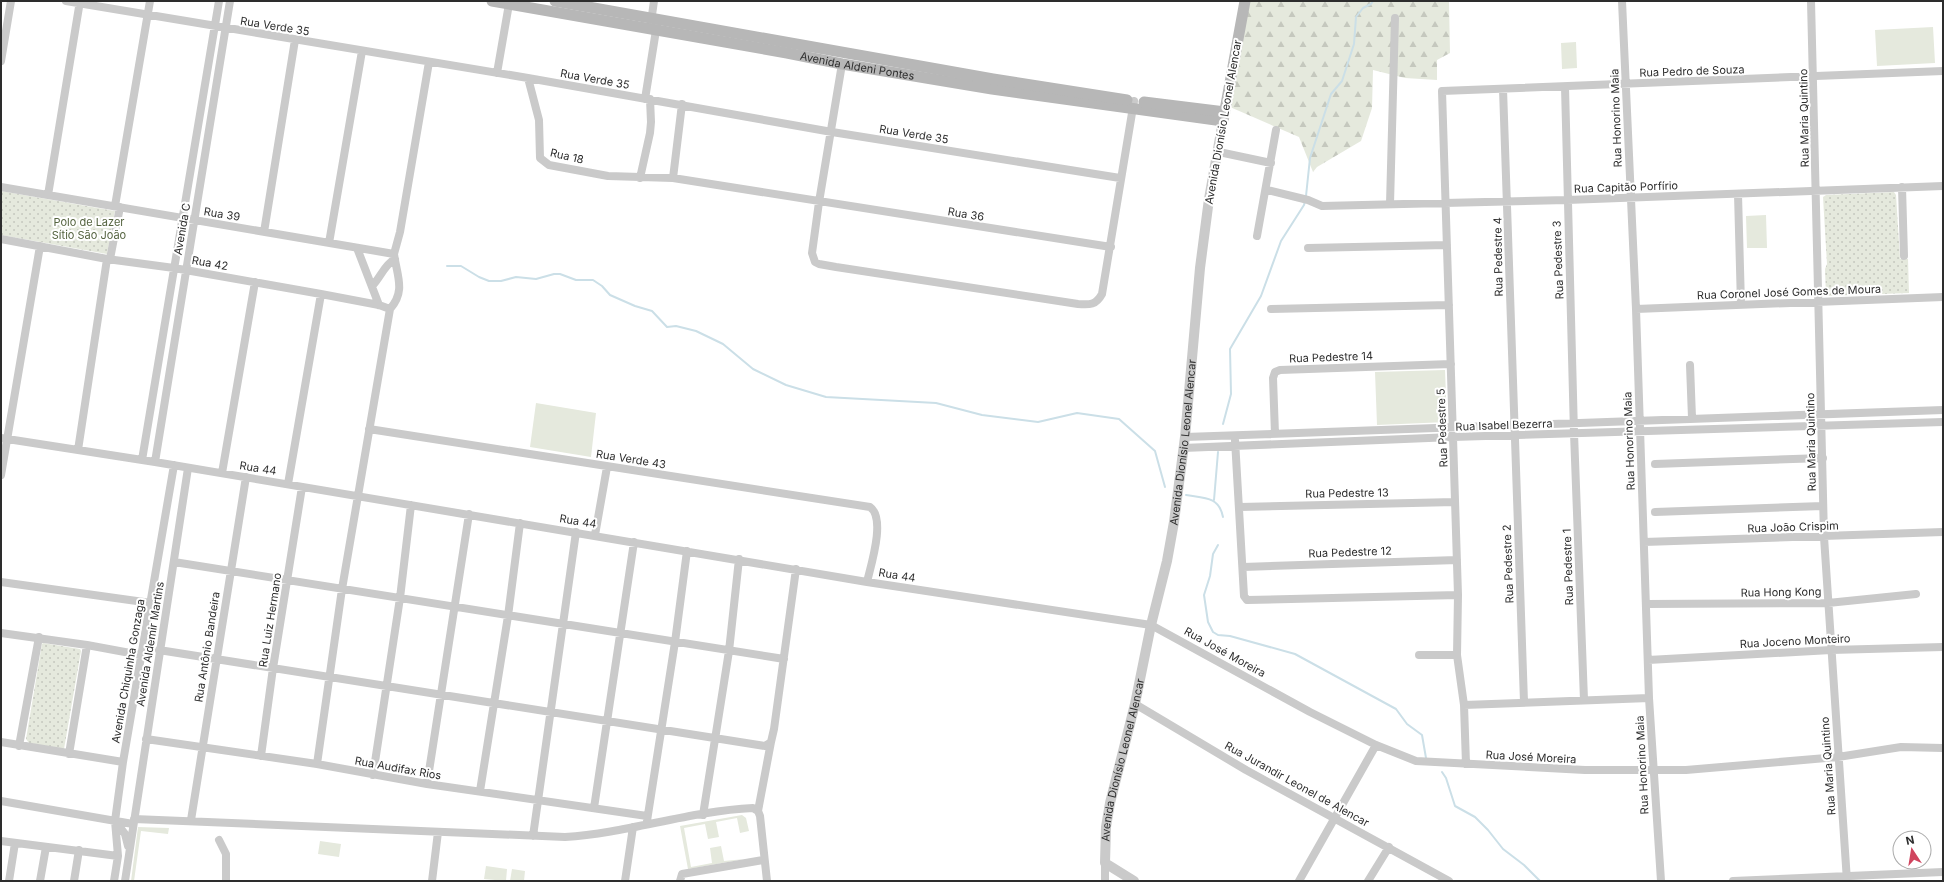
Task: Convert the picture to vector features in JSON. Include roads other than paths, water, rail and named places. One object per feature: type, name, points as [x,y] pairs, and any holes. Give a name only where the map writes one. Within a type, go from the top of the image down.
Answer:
[{"type":"main road","name":"Avenida Aldeni Pontes","points":[[492,1],[654,24],[993,80],[1133,105]]},
{"type":"main road","name":"Avenida Aldeni Pontes","points":[[555,1],[654,24],[842,64],[992,89],[1224,116]]},
{"type":"main road","name":"Avenida Dionísio Leonel Alencar","points":[[1224,116],[1245,1]]},
{"type":"street","points":[[1,61],[11,1]]},
{"type":"street","name":"Rua Verde 35","points":[[66,1],[80,2],[362,52],[682,104],[832,132],[1120,178]]},
{"type":"street","points":[[78,450],[150,1]]},
{"type":"street","name":"Avenida C","points":[[142,460],[219,1]]},
{"type":"street","name":"Avenida C","points":[[155,462],[230,1]]},
{"type":"street","points":[[640,178],[651,122],[647,99],[654,24],[654,1]]},
{"type":"street","name":"Rua Honorino Maia","points":[[1622,1],[1636,309],[1649,698],[1661,881]]},
{"type":"street","name":"Rua Maria Quintino","points":[[1811,1],[1824,537],[1847,878]]},
{"type":"street","points":[[48,195],[80,2]]},
{"type":"street","points":[[497,73],[508,4]]},
{"type":"street","points":[[1390,204],[1395,18]]},
{"type":"street","points":[[264,232],[295,40]]},
{"type":"street","points":[[329,242],[362,52]]},
{"type":"street","points":[[317,764],[342,589],[359,496],[369,429],[390,309],[396,302],[400,289],[400,280],[394,257],[400,232],[429,62]]},
{"type":"street","points":[[842,64],[812,253],[815,262],[836,267],[1091,306],[1099,299],[1104,284],[1133,105]]},
{"type":"street","name":"Rua Pedro de Souza","points":[[1442,91],[1626,85],[1943,71]]},
{"type":"street","name":"Rua 18","points":[[528,78],[538,114],[539,154],[542,161],[549,165],[608,176],[673,178],[819,202]]},
{"type":"street","name":"Rua Pedestre 3","points":[[1565,87],[1574,433]]},
{"type":"street","name":"Rua Pedestre 4","points":[[1503,89],[1508,202],[1513,424]]},
{"type":"street","name":"Rua Pedestre 5","points":[[1442,91],[1452,426],[1456,502],[1458,595],[1457,655],[1464,705],[1466,764]]},
{"type":"street","points":[[673,178],[682,104]]},
{"type":"street","name":"Avenida Dionísio Leonel Alencar","points":[[1105,881],[1109,811],[1135,704],[1151,624],[1169,553],[1176,514],[1185,437],[1200,268],[1209,199],[1219,152],[1224,116]]},
{"type":"street","points":[[1257,236],[1267,190],[1276,130]]},
{"type":"street","points":[[1219,152],[1271,164]]},
{"type":"street","name":"Rua Capitão Porfírio","points":[[1267,190],[1307,200],[1322,206],[1508,202],[1943,186]]},
{"type":"street","name":"Rua 39","points":[[1,187],[195,221],[329,242],[394,257]]},
{"type":"street","points":[[1902,187],[1904,256]]},
{"type":"street","points":[[1738,194],[1741,305]]},
{"type":"street","name":"Rua 36","points":[[819,202],[1111,247]]},
{"type":"street","name":"Rua 42","points":[[1,239],[108,259],[174,268],[255,282],[379,305],[390,309]]},
{"type":"street","points":[[1308,248],[1447,245]]},
{"type":"street","points":[[1,475],[4,438],[40,246]]},
{"type":"street","points":[[357,248],[379,305]]},
{"type":"street","points":[[372,286],[379,280],[387,263],[394,257]]},
{"type":"street","points":[[222,473],[255,282]]},
{"type":"street","points":[[288,484],[321,294]]},
{"type":"street","name":"Rua Coronel José Gomes de Moura","points":[[1636,309],[1943,297]]},
{"type":"street","points":[[1271,309],[1449,305]]},
{"type":"street","name":"Rua Pedestre 14","points":[[1275,434],[1273,378],[1276,372],[1280,370],[1451,364]]},
{"type":"street","points":[[1690,365],[1692,418]]},
{"type":"street","name":"Rua Isabel Bezerra","points":[[1185,437],[1452,426],[1943,410]]},
{"type":"street","points":[[1889,412],[1890,423]]},
{"type":"street","points":[[1860,413],[1860,424]]},
{"type":"street","points":[[1729,417],[1730,428]]},
{"type":"street","name":"Rua Isabel Bezerra","points":[[1183,448],[1453,437],[1943,422]]},
{"type":"street","name":"Rua Pedestre 2","points":[[1513,424],[1524,702]]},
{"type":"street","name":"Rua Verde 43","points":[[369,429],[865,506],[872,509],[876,513],[878,525],[868,582]]},
{"type":"street","name":"Rua Pedestre 1","points":[[1574,433],[1584,700]]},
{"type":"street","points":[[1235,435],[1244,596],[1248,601],[1458,595]]},
{"type":"street","name":"Rua 44","points":[[4,438],[410,504],[868,582],[1151,624]]},
{"type":"street","points":[[1655,464],[1823,458]]},
{"type":"street","name":"Avenida Chiquinha Gonzaga","points":[[114,881],[118,856],[115,821],[123,762],[174,465]]},
{"type":"street","points":[[595,535],[607,467]]},
{"type":"street","name":"Avenida Aldemir Martins","points":[[133,822],[188,468]]},
{"type":"street","name":"Rua Antônio Bandeira","points":[[191,820],[246,477]]},
{"type":"street","name":"Rua Luiz Hermano","points":[[261,756],[273,668],[302,487]]},
{"type":"street","name":"Rua Pedestre 13","points":[[1240,507],[1456,502]]},
{"type":"street","points":[[372,775],[400,598],[410,504]]},
{"type":"street","points":[[1655,512],[1823,506]]},
{"type":"street","points":[[427,784],[453,607],[469,514]]},
{"type":"street","points":[[480,792],[495,704],[520,523]]},
{"type":"street","points":[[533,836],[576,532]]},
{"type":"street","name":"Rua João Crispim","points":[[1644,542],[1943,532]]},
{"type":"street","points":[[594,808],[634,542]]},
{"type":"street","points":[[647,821],[662,730],[687,551]]},
{"type":"street","points":[[703,815],[729,651],[739,559]]},
{"type":"street","name":"Rua Pedestre 12","points":[[1243,567],[1457,560]]},
{"type":"street","points":[[174,562],[784,660]]},
{"type":"street","points":[[767,881],[763,860],[758,811],[774,729],[796,569]]},
{"type":"street","points":[[1,582],[151,603]]},
{"type":"street","name":"Rua Hong Kong","points":[[1647,604],[1828,603],[1916,594]]},
{"type":"street","name":"Rua José Moreira","points":[[1151,624],[1310,712],[1376,746],[1410,760],[1437,763],[1585,770],[1653,771],[1714,768],[1838,757],[1901,747],[1943,748]]},
{"type":"street","points":[[1,633],[39,637],[141,655]]},
{"type":"street","points":[[19,746],[39,637]]},
{"type":"street","points":[[69,754],[87,645]]},
{"type":"street","name":"Rua Joceno Monteiro","points":[[1648,660],[1832,650],[1943,647]]},
{"type":"street","points":[[159,650],[765,746],[771,742]]},
{"type":"street","points":[[1419,655],[1457,655]]},
{"type":"street","points":[[1464,705],[1649,698]]},
{"type":"street","name":"Rua Jurandir Leonel de Alencar","points":[[1135,704],[1246,770],[1449,881]]},
{"type":"street","name":"Rua Audifax Rios","points":[[146,739],[317,764],[427,784],[594,808],[647,821]]},
{"type":"street","points":[[1,742],[123,762]]},
{"type":"street","points":[[1299,881],[1336,819],[1376,746]]},
{"type":"street","points":[[1,801],[115,821],[133,822],[191,820],[533,836],[582,836],[633,827],[647,821],[749,809],[758,811]]},
{"type":"street","points":[[115,821],[125,834],[129,852]]},
{"type":"street","points":[[125,881],[133,822]]},
{"type":"street","points":[[625,881],[633,827]]},
{"type":"street","points":[[432,881],[438,832]]},
{"type":"street","points":[[219,840],[226,854],[226,881]]},
{"type":"street","points":[[1,841],[118,856]]},
{"type":"street","points":[[9,881],[15,843]]},
{"type":"street","points":[[40,881],[46,847]]},
{"type":"street","points":[[1368,881],[1389,847]]},
{"type":"street","points":[[74,881],[79,850]]},
{"type":"street","points":[[680,881],[682,874],[763,860]]},
{"type":"street","points":[[1105,863],[1134,881]]},
{"type":"street","points":[[1732,881],[1847,878],[1943,872]]},
{"type":"waterway","points":[[1306,196],[1310,158],[1331,94],[1342,81],[1354,44],[1356,17],[1363,8],[1371,4],[1373,1]]},
{"type":"waterway","points":[[1223,424],[1231,394],[1230,349],[1261,296],[1281,241],[1304,205],[1305,201]]},
{"type":"waterway","points":[[447,266],[461,266],[489,281],[501,281],[516,277],[536,279],[554,274],[560,274],[576,280],[593,280],[602,286],[610,295],[635,306],[652,311],[667,327],[676,326],[696,331],[723,344],[753,369],[786,385],[826,397],[936,403],[982,415],[1038,422],[1077,413],[1119,419],[1155,451],[1165,487]]},
{"type":"waterway","points":[[1214,500],[1218,452]]},
{"type":"waterway","points":[[1186,495],[1209,499],[1218,505],[1223,517]]},
{"type":"waterway","points":[[1218,545],[1213,554],[1210,576],[1204,595],[1208,622],[1213,632],[1218,635],[1230,636],[1295,654],[1396,709],[1407,724],[1422,735],[1426,758]]},
{"type":"waterway","points":[[1442,772],[1446,778],[1455,806],[1475,817],[1488,830],[1503,849],[1524,865],[1540,881]]},
{"type":"park label","name":"Polo de Lazer Sítio São João","points":[[89,228]]}]
